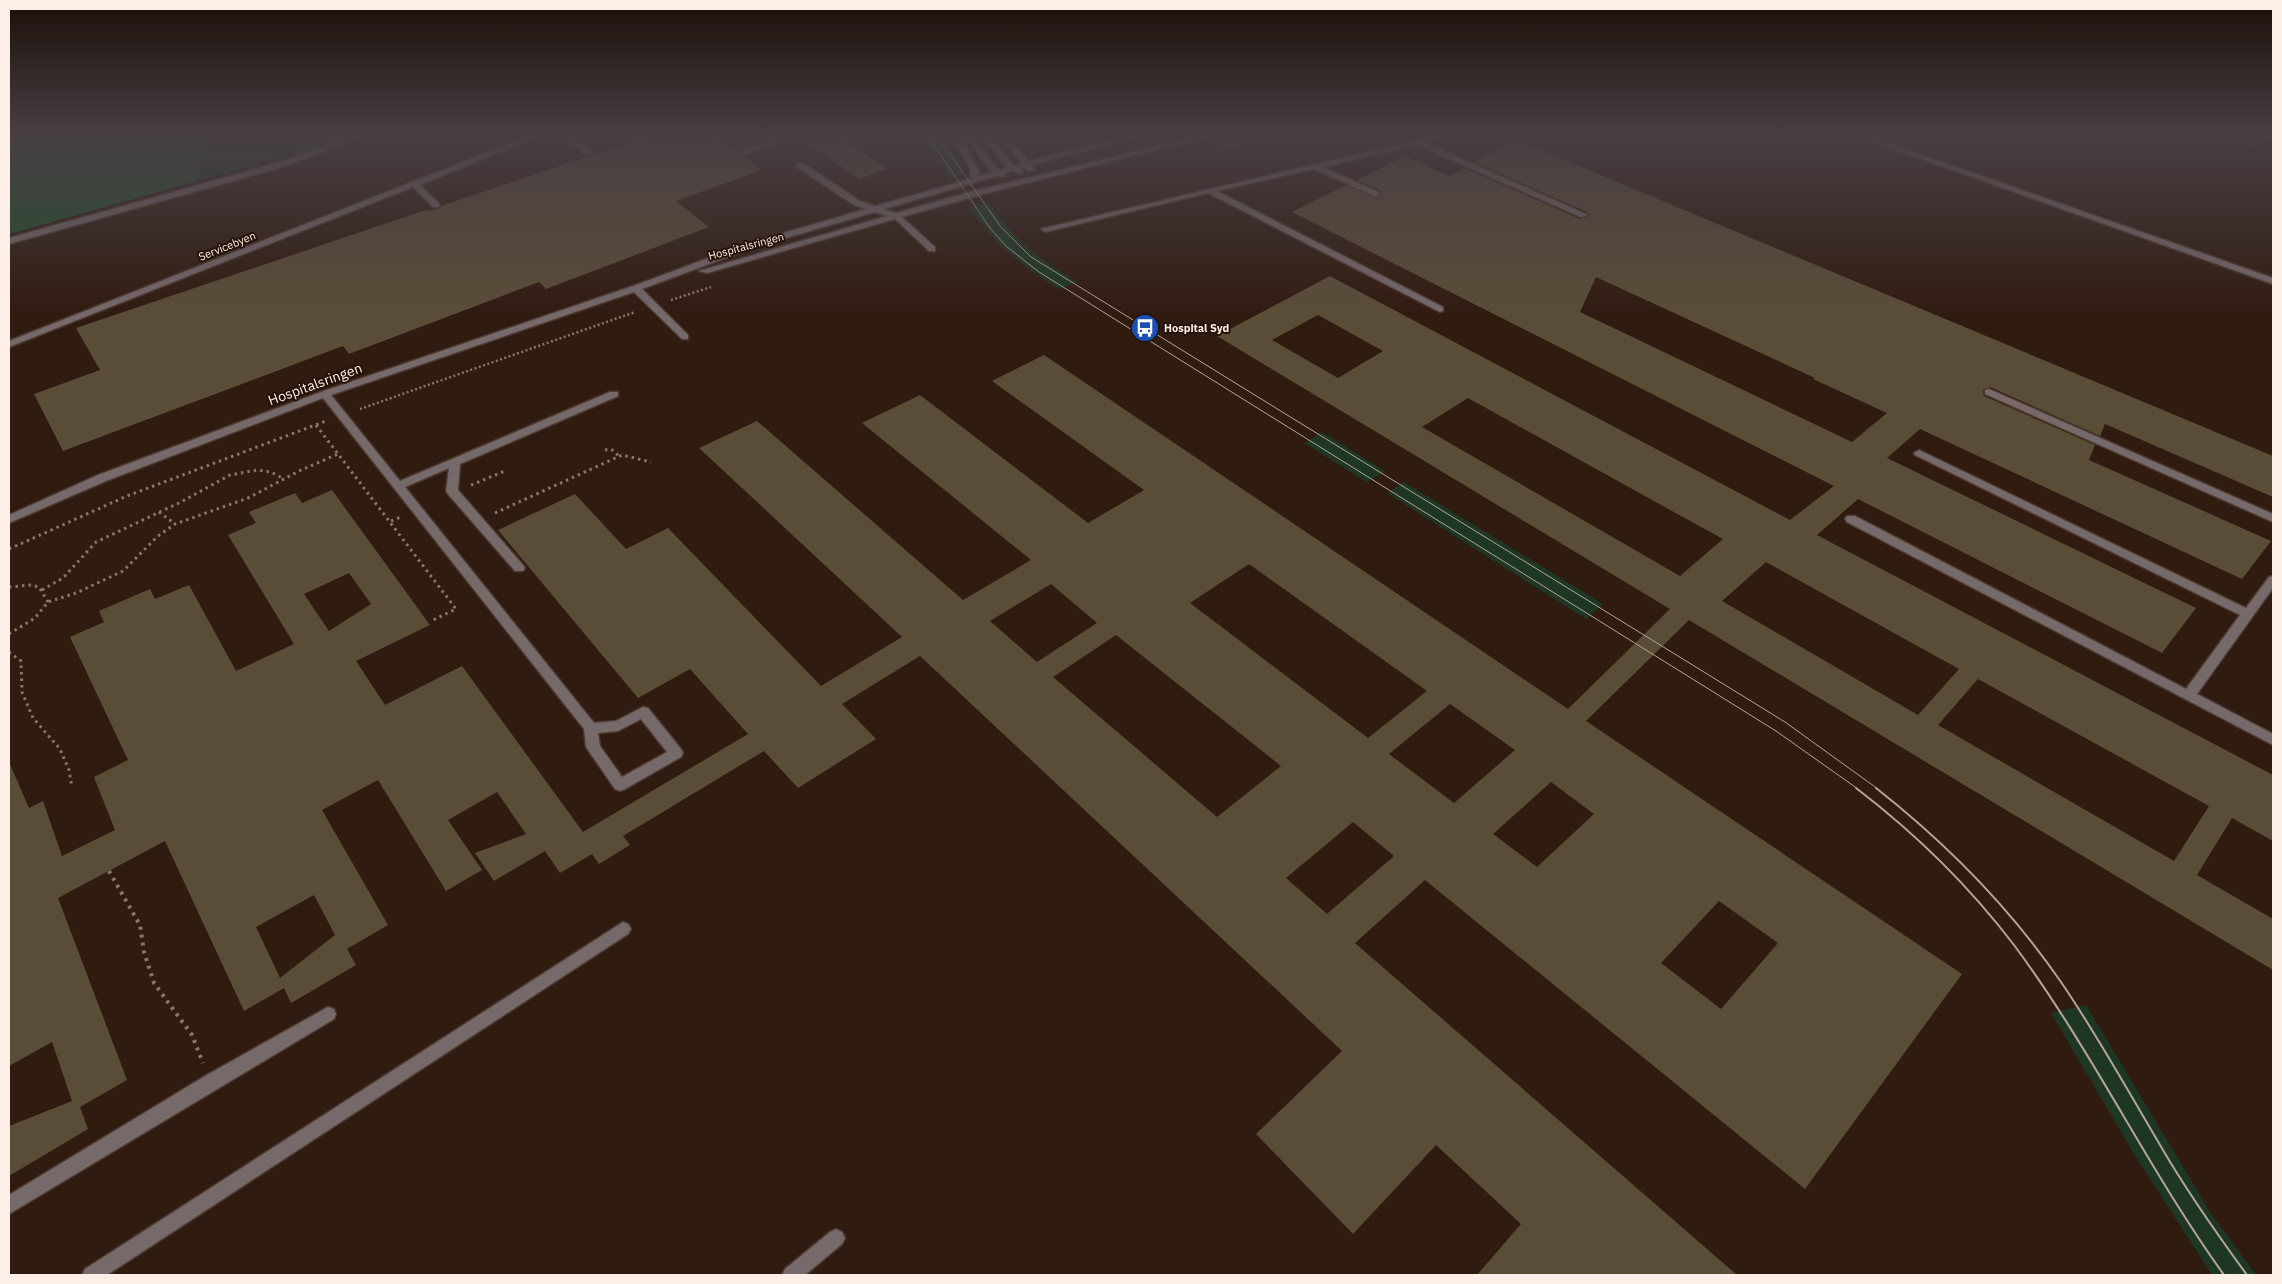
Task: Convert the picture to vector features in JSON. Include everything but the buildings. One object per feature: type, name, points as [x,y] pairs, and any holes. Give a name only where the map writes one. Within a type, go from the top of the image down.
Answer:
[{"type":"street","points":[[9,241],[173,195]]},
{"type":"street","name":"Servicebyen","points":[[9,344],[386,195]]},
{"type":"street","points":[[425,195],[436,205]]},
{"type":"street","points":[[845,195],[857,203],[896,216],[932,249]]},
{"type":"street","name":"Hospitalsringen","points":[[9,519],[102,478],[325,394],[636,288],[752,245],[922,195]]},
{"type":"street","points":[[795,246],[886,213],[947,195]]},
{"type":"street","name":"Hospitalsringen","points":[[636,288],[795,246],[959,195]]},
{"type":"street","points":[[1045,229],[1193,195]]},
{"type":"street","points":[[1218,195],[1440,309]]},
{"type":"street","points":[[1537,195],[1584,216]]},
{"type":"street","points":[[2028,195],[2273,281]]},
{"type":"street","points":[[636,288],[685,337]]},
{"type":"street","points":[[1989,392],[2273,518]]},
{"type":"street","points":[[325,394],[591,728],[593,747],[620,785],[676,753],[643,712],[618,726],[591,728]]},
{"type":"street","points":[[398,486],[614,394]]},
{"type":"street","points":[[1919,453],[2248,614]]},
{"type":"street","points":[[455,462],[452,491],[519,568]]},
{"type":"street","points":[[1852,519],[2273,740]]},
{"type":"street","points":[[2188,696],[2273,580]]},
{"type":"street","points":[[91,1275],[622,929]]},
{"type":"street","points":[[9,1205],[211,1082],[328,1014]]},
{"type":"street","points":[[791,1275],[836,1238]]},
{"type":"path","points":[[9,549],[127,496],[316,425],[515,353],[714,286]]},
{"type":"path","points":[[316,425],[456,608],[431,621]]},
{"type":"path","points":[[604,450],[611,449],[619,456]]},
{"type":"path","points":[[9,634],[35,618],[48,602],[76,593],[123,571],[158,536],[175,524],[248,498],[338,454]]},
{"type":"path","points":[[488,506],[494,513],[622,455],[651,462]]},
{"type":"path","points":[[42,590],[67,575],[96,542],[185,500],[212,483],[247,471],[264,470],[274,472],[284,479]]},
{"type":"path","points":[[454,493],[504,471]]},
{"type":"path","points":[[471,486],[477,492]]},
{"type":"path","points":[[524,494],[528,498]]},
{"type":"path","points":[[391,522],[417,510]]},
{"type":"path","points":[[159,512],[175,524]]},
{"type":"path","points":[[9,587],[30,585],[42,590],[48,602]]},
{"type":"path","points":[[9,652],[21,661],[22,692],[33,718],[60,749],[69,770],[72,787]]},
{"type":"path","points":[[109,871],[140,925],[144,952],[154,983],[192,1035],[211,1082]]},
{"type":"green space","points":[[9,195],[149,195],[9,234]]},
{"type":"green space","points":[[9,195],[148,195],[9,234]]},
{"type":"green space","points":[[989,203],[1018,239],[1049,264],[1076,282],[1059,289],[1009,253],[969,207]]},
{"type":"green space","points":[[1322,432],[1385,471],[1367,482],[1304,443]]},
{"type":"green space","points":[[1404,482],[1603,604],[1586,619],[1387,493]]},
{"type":"green space","points":[[2086,1005],[2210,1212],[2256,1275],[2212,1275],[2134,1154],[2051,1013]]},
{"type":"tram line","points":[[968,195],[990,228],[1006,246],[1039,272],[1776,731],[1858,789]]},
{"type":"tram line","points":[[978,195],[1000,226],[1031,257],[1785,722],[1878,789]]},
{"type":"tram line","points":[[1856,788],[1899,823],[1940,861],[1979,902],[2014,945],[2069,1026],[2196,1235],[2224,1275]]},
{"type":"tram line","points":[[1876,788],[1927,831],[1976,878],[2041,955],[2088,1023],[2182,1182],[2247,1275]]},
{"type":"place","name":"Hospital Syd","points":[[1145,328]]}]
